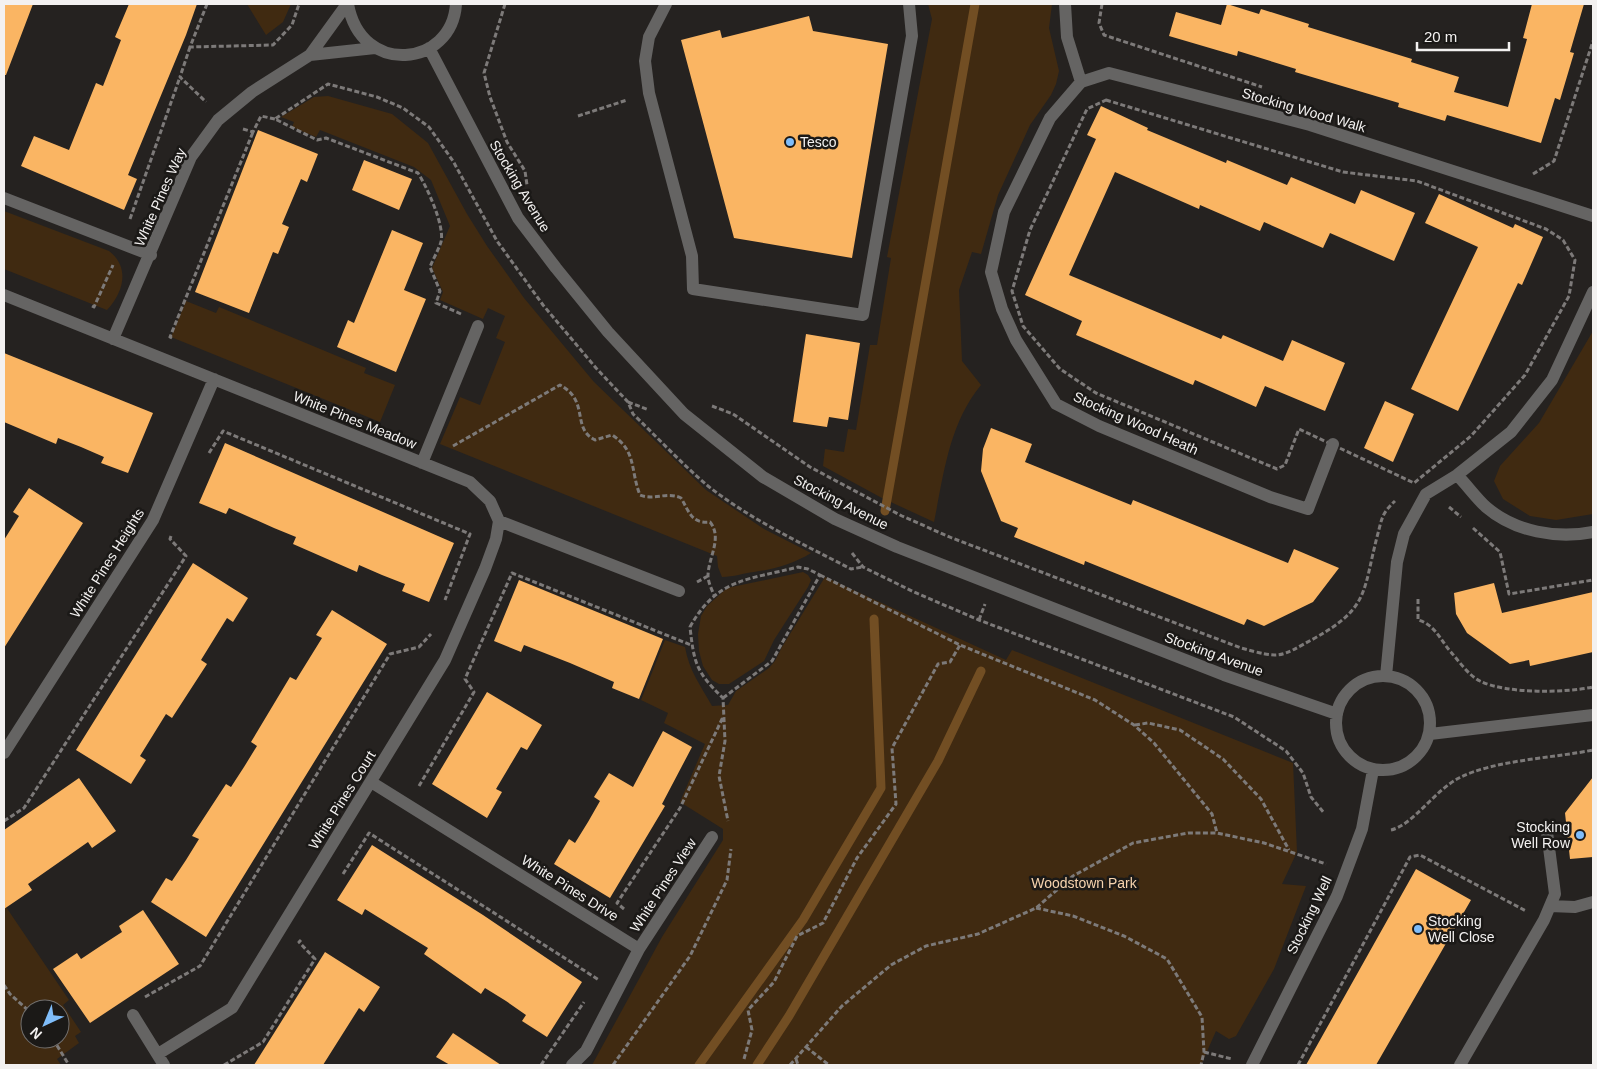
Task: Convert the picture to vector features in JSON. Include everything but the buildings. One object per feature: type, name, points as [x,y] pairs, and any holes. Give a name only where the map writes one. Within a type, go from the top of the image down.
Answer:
[{"type":"street","points":[[347,4],[351,21],[361,37],[375,48],[392,55],[411,55],[429,48],[442,38],[452,23],[457,5]]},
{"type":"street","points":[[310,55],[347,4]]},
{"type":"street","points":[[666,4],[649,37],[645,61],[649,93],[692,256],[693,290],[863,314],[912,36],[909,4]]},
{"type":"street","points":[[1065,4],[1067,37],[1081,82]]},
{"type":"street","points":[[310,55],[375,48]]},
{"type":"street","name":"Stocking Avenue","points":[[429,48],[518,218],[556,268],[608,332],[684,414],[763,477],[835,519],[897,547],[1215,672],[1336,714]]},
{"type":"street","name":"White Pines Way","points":[[113,339],[192,158],[222,116],[252,92],[310,55]]},
{"type":"street","name":"Stocking Wood Walk","points":[[1081,82],[1109,74],[1310,124],[1593,216]]},
{"type":"street","name":"Stocking Wood Heath","points":[[1081,82],[1050,118],[1004,212],[991,272],[1002,309],[1016,340],[1056,404],[1099,426],[1270,497],[1308,509],[1333,444]]},
{"type":"street","points":[[4,198],[151,255]]},
{"type":"street","points":[[1386,676],[1397,562],[1404,534],[1426,494],[1457,475],[1511,432],[1552,380],[1593,292]]},
{"type":"street","name":"White Pines Meadow","points":[[4,295],[470,482],[490,501],[499,521]]},
{"type":"street","points":[[422,463],[478,326]]},
{"type":"street","name":"White Pines Heights","points":[[4,752],[153,520],[214,379]]},
{"type":"street","points":[[1457,475],[1486,507],[1508,522],[1540,533],[1593,532]]},
{"type":"street","points":[[499,521],[678,591]]},
{"type":"street","name":"White Pines Court","points":[[133,1014],[161,1060],[232,1008],[445,660],[485,569],[496,539],[499,521]]},
{"type":"street","points":[[1372,677],[1400,678],[1422,694],[1430,713],[1430,734],[1424,748],[1415,759],[1402,767],[1388,771],[1373,770],[1359,764],[1348,755],[1340,742],[1336,728],[1336,714],[1341,701],[1349,690],[1360,682],[1372,677]]},
{"type":"street","points":[[1430,734],[1593,715]]},
{"type":"street","name":"Stocking Well","points":[[1252,1065],[1337,896],[1362,829],[1373,770]]},
{"type":"street","name":"White Pines Drive","points":[[371,782],[639,949]]},
{"type":"street","points":[[1460,1065],[1544,920],[1555,894],[1547,832]]},
{"type":"street","name":"White Pines View","points":[[639,949],[712,837]]},
{"type":"street","points":[[1550,906],[1575,906],[1593,902]]},
{"type":"street","points":[[572,1065],[586,1050],[639,949]]},
{"type":"path","points":[[130,219],[190,47],[207,4]]},
{"type":"path","points":[[190,47],[273,45],[292,25],[299,4]]},
{"type":"path","points":[[505,4],[484,74],[490,97],[507,142],[525,172]]},
{"type":"path","points":[[1102,4],[1099,23],[1104,35],[1265,88]]},
{"type":"path","points":[[1530,176],[1554,161],[1593,42]]},
{"type":"path","points":[[180,77],[222,116]]},
{"type":"path","points":[[478,326],[468,317],[436,303],[440,291],[430,268],[441,241],[440,225],[424,182],[418,173],[326,138],[317,140],[275,119],[328,84],[377,97],[403,108],[429,127],[453,161],[497,241],[543,305],[596,368],[628,402],[633,414],[708,485],[726,499],[777,530],[851,569],[863,567],[914,592],[979,620],[1234,717],[1286,752],[1303,773],[1311,797],[1324,813]]},
{"type":"path","points":[[578,116],[649,93]]},
{"type":"path","points":[[1106,100],[1343,172],[1417,181],[1546,230],[1563,240],[1575,260],[1569,296],[1525,375],[1471,436],[1414,483],[1344,452],[1333,444],[1299,429],[1285,465],[1277,469],[1096,393],[1060,369],[1023,326],[1012,291],[1030,230],[1087,109],[1106,100]]},
{"type":"path","points":[[179,341],[170,337],[253,132]]},
{"type":"path","points":[[85,303],[94,307],[113,265]]},
{"type":"path","points":[[448,448],[560,385],[571,392],[579,406],[582,426],[587,436],[595,440],[612,435],[624,443],[631,456],[635,481],[640,495],[650,499],[671,493],[681,498],[689,516],[696,520],[710,522],[713,526],[716,535],[708,576],[714,595]]},
{"type":"path","points":[[733,414],[810,467],[902,516],[961,542],[1241,648],[1280,657],[1337,626],[1352,611]]},
{"type":"path","points":[[206,458],[223,431],[470,534],[443,605]]},
{"type":"path","points":[[1444,512],[1450,506],[1464,519]]},
{"type":"path","points":[[1471,526],[1500,552],[1509,594],[1593,580]]},
{"type":"path","points":[[4,821],[24,808],[186,556],[170,539],[174,530]]},
{"type":"path","points":[[820,575],[772,662],[723,698],[708,684],[695,665],[690,627],[697,614],[714,595],[733,584],[798,568],[808,569],[960,644],[1095,700],[1134,725],[1154,743],[1212,814],[1217,833]]},
{"type":"path","points":[[417,789],[474,692],[465,679],[512,572],[692,645]]},
{"type":"path","points":[[1418,591],[1418,620],[1428,622],[1464,667],[1479,680],[1514,688],[1544,691],[1570,692],[1593,687]]},
{"type":"path","points":[[979,620],[985,604]]},
{"type":"path","points":[[144,998],[200,966],[390,654],[419,647],[432,632]]},
{"type":"path","points":[[744,1059],[752,1030],[748,1010],[774,982],[797,936],[823,923],[857,858],[896,804],[892,748],[938,664],[950,662],[960,644]]},
{"type":"path","points":[[608,906],[617,903],[680,808],[724,714]]},
{"type":"path","points":[[1134,725],[1148,723],[1180,730],[1223,759],[1261,799],[1290,850]]},
{"type":"path","points":[[1391,830],[1401,828],[1430,798],[1460,777],[1506,764],[1593,750]]},
{"type":"path","points":[[342,875],[369,833],[599,980],[594,988]]},
{"type":"path","points":[[790,1065],[842,1006],[891,965],[926,946],[978,934],[1036,908],[1073,876],[1133,843],[1188,833],[1217,833],[1290,850],[1346,871]]},
{"type":"path","points":[[1298,1065],[1410,857],[1420,854],[1544,920]]},
{"type":"path","points":[[617,903],[624,909]]},
{"type":"path","points":[[1036,908],[1074,916],[1124,936],[1167,959],[1202,1017],[1204,1052],[1201,1065]]},
{"type":"path","points":[[224,1065],[263,1042],[315,959],[299,942],[305,934]]},
{"type":"path","points":[[4,985],[20,1003]]},
{"type":"path","points":[[541,1065],[588,996]]},
{"type":"path","points":[[806,1047],[829,1065]]},
{"type":"path","points":[[59,1049],[69,1065]]},
{"type":"path","points":[[1204,1052],[1252,1065]]},
{"type":"path","points":[[796,1059],[798,1065]]},
{"type":"green space","points":[[247,4],[291,4],[283,22],[266,35]]},
{"type":"green space","points":[[928,4],[1052,4],[1049,28],[1059,71],[1051,95],[1030,125],[998,195],[981,254],[972,252],[959,290],[962,361],[981,385],[970,400],[962,416],[949,450],[934,522],[882,498],[823,466],[825,449],[844,452],[848,429],[856,430],[870,345],[877,345],[891,258],[887,257],[932,19]]},
{"type":"green space","points":[[328,96],[392,114],[428,143],[487,246],[524,298],[594,382],[706,490],[764,529],[811,553],[777,568],[722,577],[718,567],[717,556],[440,444],[460,397],[480,405],[505,342],[496,338],[505,316],[488,308],[483,319],[440,300],[443,292],[432,268],[450,226],[431,180],[414,167],[320,130],[316,137],[292,127],[294,122],[281,117],[314,97]]},
{"type":"green space","points":[[4,211],[109,251],[116,257],[122,272],[121,288],[107,310],[4,269]]},
{"type":"green space","points":[[186,301],[216,313],[219,307],[366,368],[364,373],[395,385],[380,422],[171,337]]},
{"type":"green space","points":[[1593,331],[1593,514],[1556,520],[1530,516],[1503,499],[1494,481],[1500,466],[1539,423]]},
{"type":"green space","points":[[803,572],[811,580],[808,587],[774,640],[764,661],[729,684],[719,684],[712,680],[703,666],[699,651],[698,634],[701,616],[707,606],[727,588]]},
{"type":"green space","name":"Woodstown Park","points":[[825,577],[1006,660],[1012,650],[1293,763],[1297,852],[1282,884],[1306,886],[1274,969],[1236,1036],[1229,1039],[1216,1031],[1201,1065],[592,1065],[662,937],[723,840],[723,829],[680,802],[705,744],[664,723],[668,713],[641,700],[665,640],[685,647],[692,671],[712,706],[728,705],[736,691],[769,668],[775,661]]},
{"type":"green space","points":[[4,904],[68,999],[20,999],[20,1049],[70,1049],[70,1016],[81,1032],[75,1036],[79,1043],[57,1059],[61,1065],[4,1065]]},
{"type":"waterway","points":[[885,511],[975,4]]},
{"type":"waterway","points":[[699,1065],[803,920],[881,788],[874,619]]},
{"type":"waterway","points":[[757,1065],[789,1016],[938,761],[981,671]]},
{"type":"place","name":"Tesco","points":[[790,142]]},
{"type":"place","name":"Stocking Well Row","points":[[1580,835]]},
{"type":"place","name":"Stocking Well Close","points":[[1418,929]]}]
